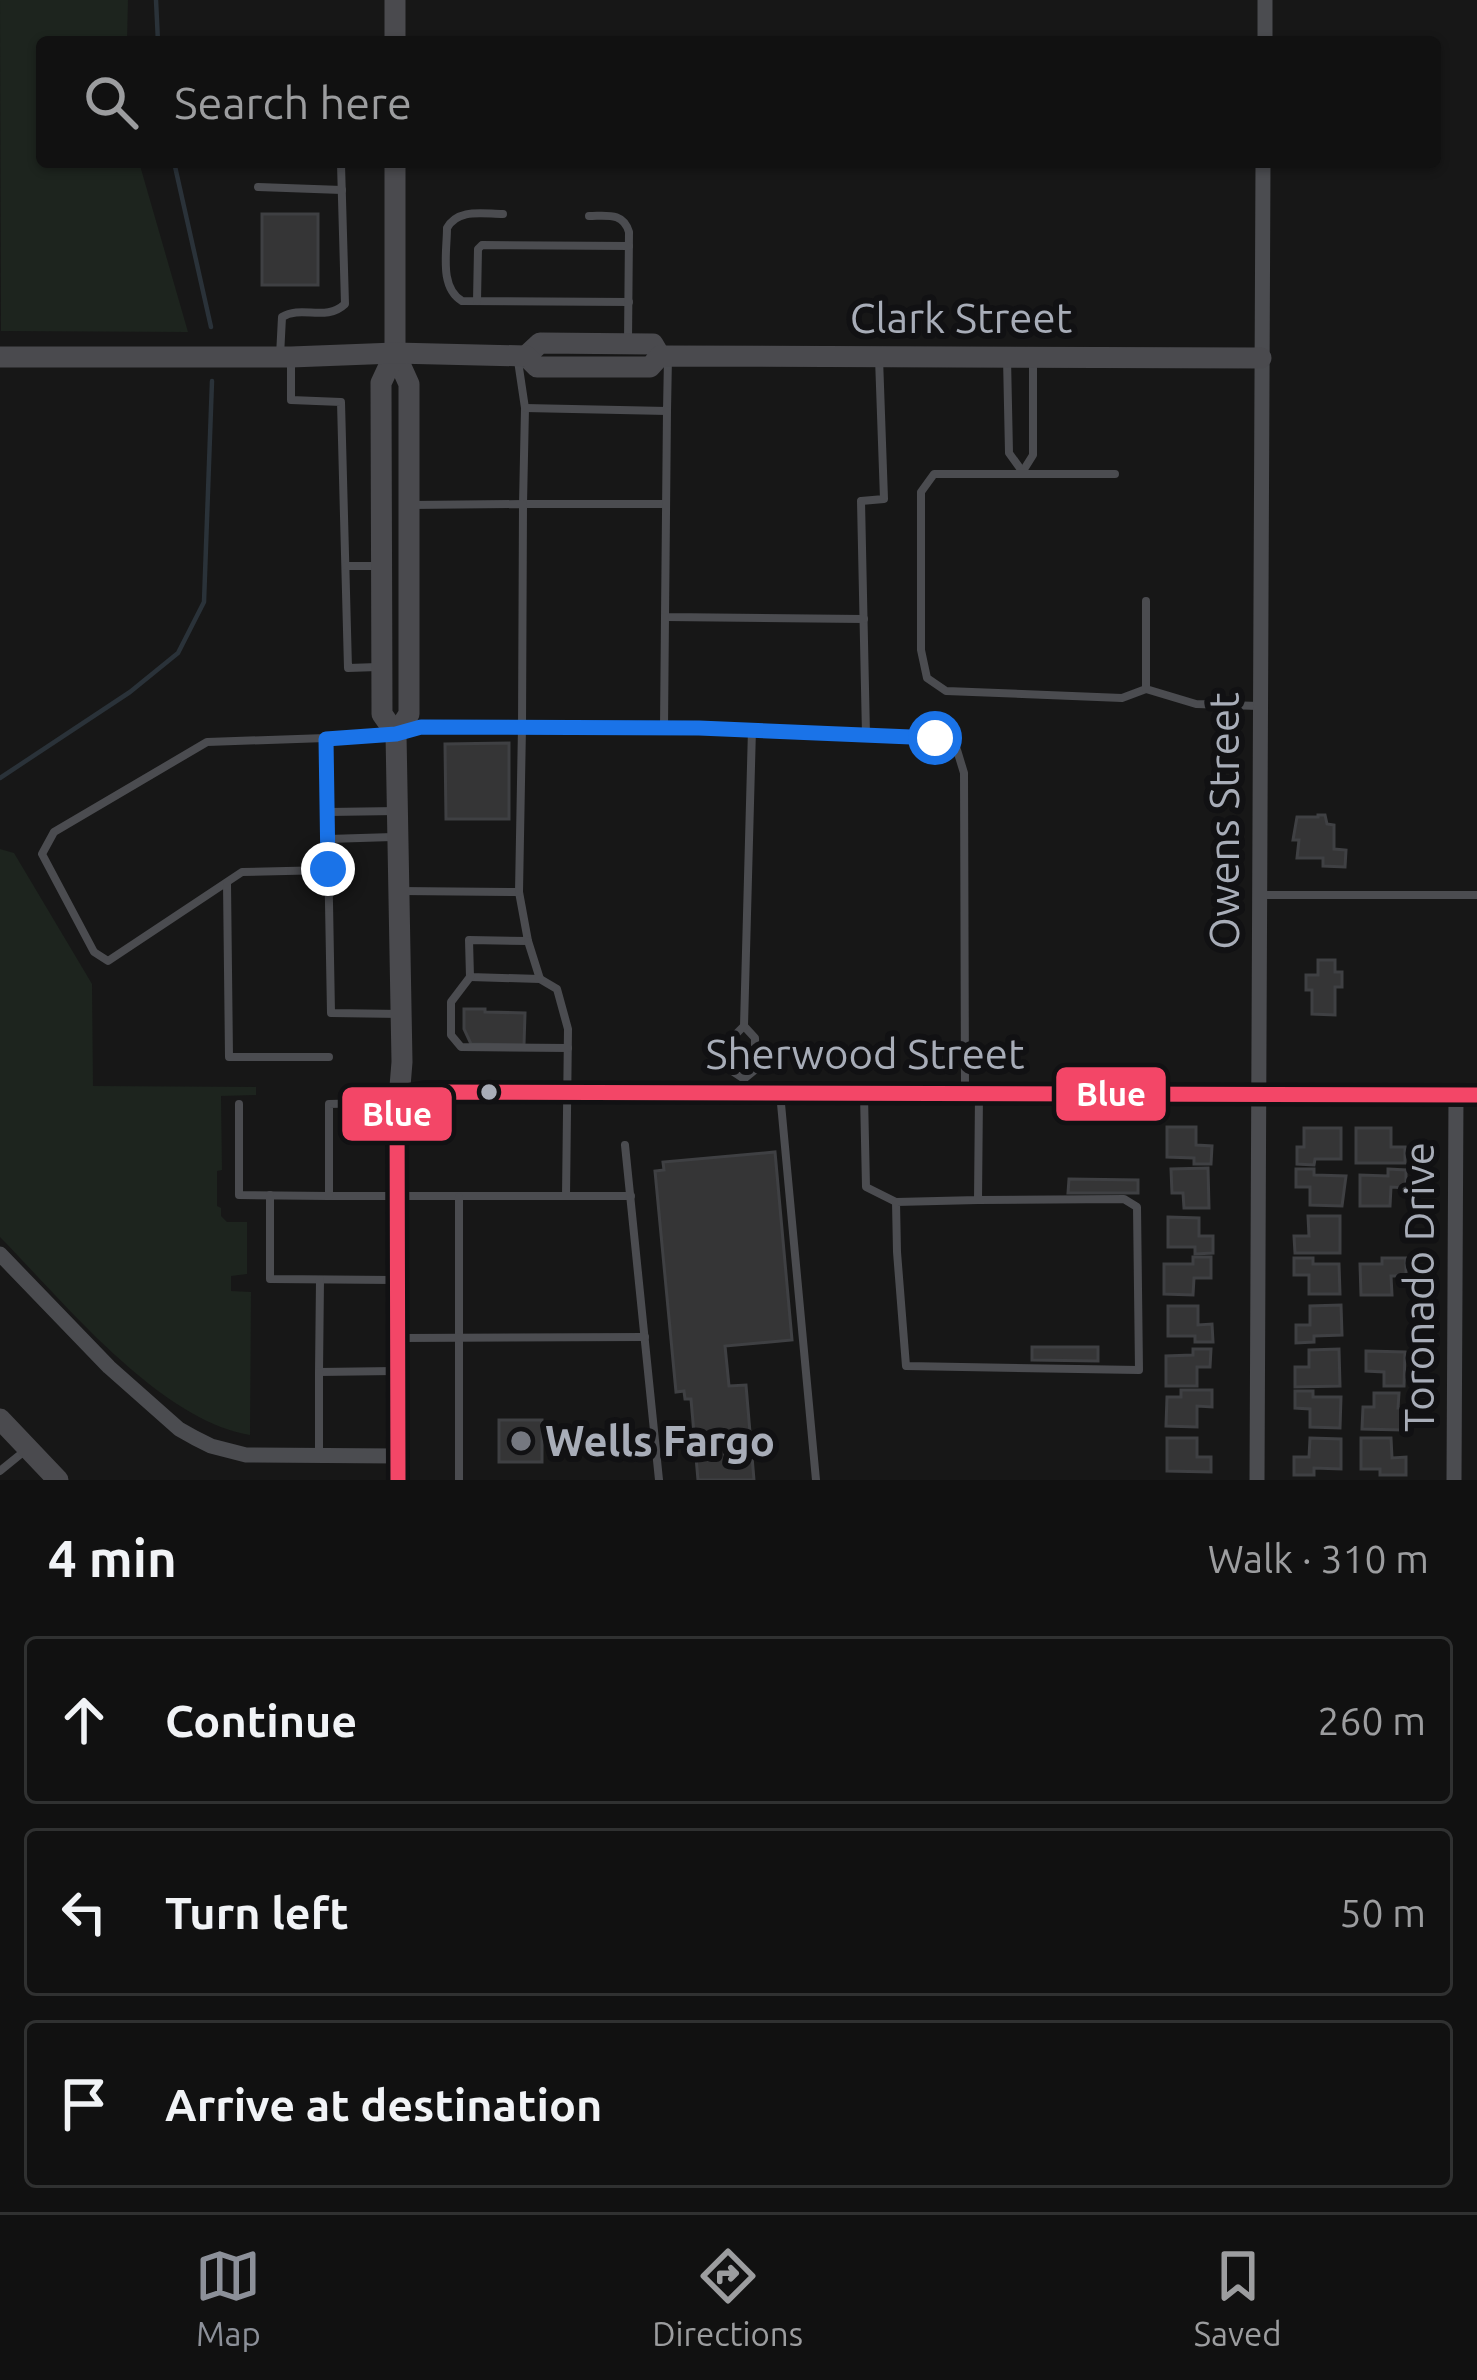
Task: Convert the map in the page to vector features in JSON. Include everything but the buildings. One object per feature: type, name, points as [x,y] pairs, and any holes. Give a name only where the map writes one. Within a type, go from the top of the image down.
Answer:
[{"type":"street","points":[[395,0],[395,36]]},
{"type":"street","points":[[1264,36],[1265,0]]},
{"type":"street","points":[[395,168],[395,353],[409,384],[409,714],[396,734]]},
{"type":"street","name":"Owens Street","points":[[1257,1480],[1263,168]]},
{"type":"street","name":"Clark Street","points":[[522,356],[540,343],[653,344],[664,356]]},
{"type":"street","points":[[552,367],[564,356],[625,355],[628,344]]},
{"type":"street","points":[[395,353],[381,383],[381,566],[382,714],[396,734],[399,837],[398,1480]]},
{"type":"street","name":"Clark Street","points":[[0,357],[395,353],[522,356],[537,367],[650,368],[664,356],[1261,358]]},
{"type":"street","name":"Sherwood Street","points":[[397,1097],[426,1092],[566,1093],[744,1086],[780,1093],[1466,1095]]},
{"type":"street","name":"Toronado Drive","points":[[1454,1480],[1466,1095]]},
{"type":"street","points":[[0,1254],[109,1367],[179,1429],[211,1446],[246,1455],[397,1456]]},
{"type":"street","points":[[0,1419],[58,1480]]},
{"type":"lane","points":[[341,168],[345,304],[328,314],[290,312],[282,317],[285,357],[291,400],[340,402],[348,668],[382,668]]},
{"type":"lane","points":[[258,187],[342,190]]},
{"type":"lane","points":[[503,214],[459,214],[451,220],[447,228],[448,285],[453,295],[462,301],[628,302]]},
{"type":"lane","points":[[590,216],[616,216],[626,223],[628,344]]},
{"type":"lane","points":[[477,301],[482,244],[629,246]]},
{"type":"lane","points":[[522,356],[519,892],[540,980]]},
{"type":"lane","points":[[664,356],[664,727]]},
{"type":"lane","points":[[866,734],[861,501],[884,499],[879,357]]},
{"type":"lane","points":[[1007,357],[1009,453],[1022,472]]},
{"type":"lane","points":[[1022,472],[1033,455],[1033,357]]},
{"type":"lane","points":[[525,408],[667,411]]},
{"type":"lane","points":[[1115,474],[934,474],[920,493],[921,650],[927,678],[946,692],[1122,698],[1146,689],[1196,704],[1261,706]]},
{"type":"lane","points":[[409,506],[666,504]]},
{"type":"lane","points":[[346,566],[381,566]]},
{"type":"lane","points":[[1146,601],[1146,689]]},
{"type":"lane","points":[[664,617],[864,619]]},
{"type":"lane","points":[[328,869],[242,872],[108,962],[94,952],[42,854],[54,832],[207,742],[326,739],[396,734],[421,727],[664,727],[935,738],[957,750],[964,773],[978,1200]]},
{"type":"lane","points":[[744,1027],[755,1038],[755,1070],[744,1086],[732,1071],[733,1037],[744,1027],[752,729]]},
{"type":"lane","points":[[326,739],[331,1013],[401,1014]]},
{"type":"lane","points":[[327,812],[398,812]]},
{"type":"lane","points":[[328,839],[399,837]]},
{"type":"lane","points":[[227,881],[229,1057],[329,1057]]},
{"type":"lane","points":[[400,891],[519,892]]},
{"type":"lane","points":[[1260,895],[1477,895]]},
{"type":"lane","points":[[528,941],[469,940],[470,976],[451,1002],[451,1035],[461,1047],[568,1048]]},
{"type":"lane","points":[[470,976],[540,980],[557,989],[568,1029],[566,1196]]},
{"type":"lane","points":[[780,1093],[816,1480]]},
{"type":"lane","points":[[864,1094],[866,1187],[896,1202],[1124,1199],[1137,1207],[1139,1370],[906,1366],[896,1202]]},
{"type":"lane","points":[[329,1196],[329,1104],[397,1097]]},
{"type":"lane","points":[[239,1104],[239,1195],[631,1196]]},
{"type":"lane","points":[[626,1145],[659,1480]]},
{"type":"lane","points":[[270,1195],[270,1280],[396,1280]]},
{"type":"lane","points":[[459,1197],[459,1480]]},
{"type":"lane","points":[[319,1456],[320,1280]]},
{"type":"lane","points":[[396,1338],[645,1337]]},
{"type":"lane","points":[[319,1372],[396,1371]]},
{"type":"lane","points":[[0,1471],[28,1448]]},
{"type":"shaded area","points":[[0,0],[128,0],[127,36],[36,36],[36,168],[141,168],[188,332],[1,331]]},
{"type":"shaded area","points":[[0,849],[14,853],[92,984],[93,1086],[256,1087],[256,1095],[221,1096],[222,1170],[217,1171],[221,1216],[227,1222],[247,1222],[247,1274],[231,1276],[231,1291],[251,1292],[250,1435],[216,1425],[148,1383],[83,1324],[0,1237]]},
{"type":"waterway","points":[[156,0],[158,36]]},
{"type":"waterway","points":[[175,168],[211,327]]},
{"type":"waterway","points":[[0,778],[130,692],[178,653],[204,602],[212,381]]},
{"type":"transit line","name":"Blue","points":[[398,1480],[397,1097],[426,1092],[1477,1095]]},
{"type":"place","name":"Wells Fargo","points":[[521,1441]]},
{"type":"route","points":[[328,869],[326,739],[396,734],[421,727],[752,729],[935,738]]}]
